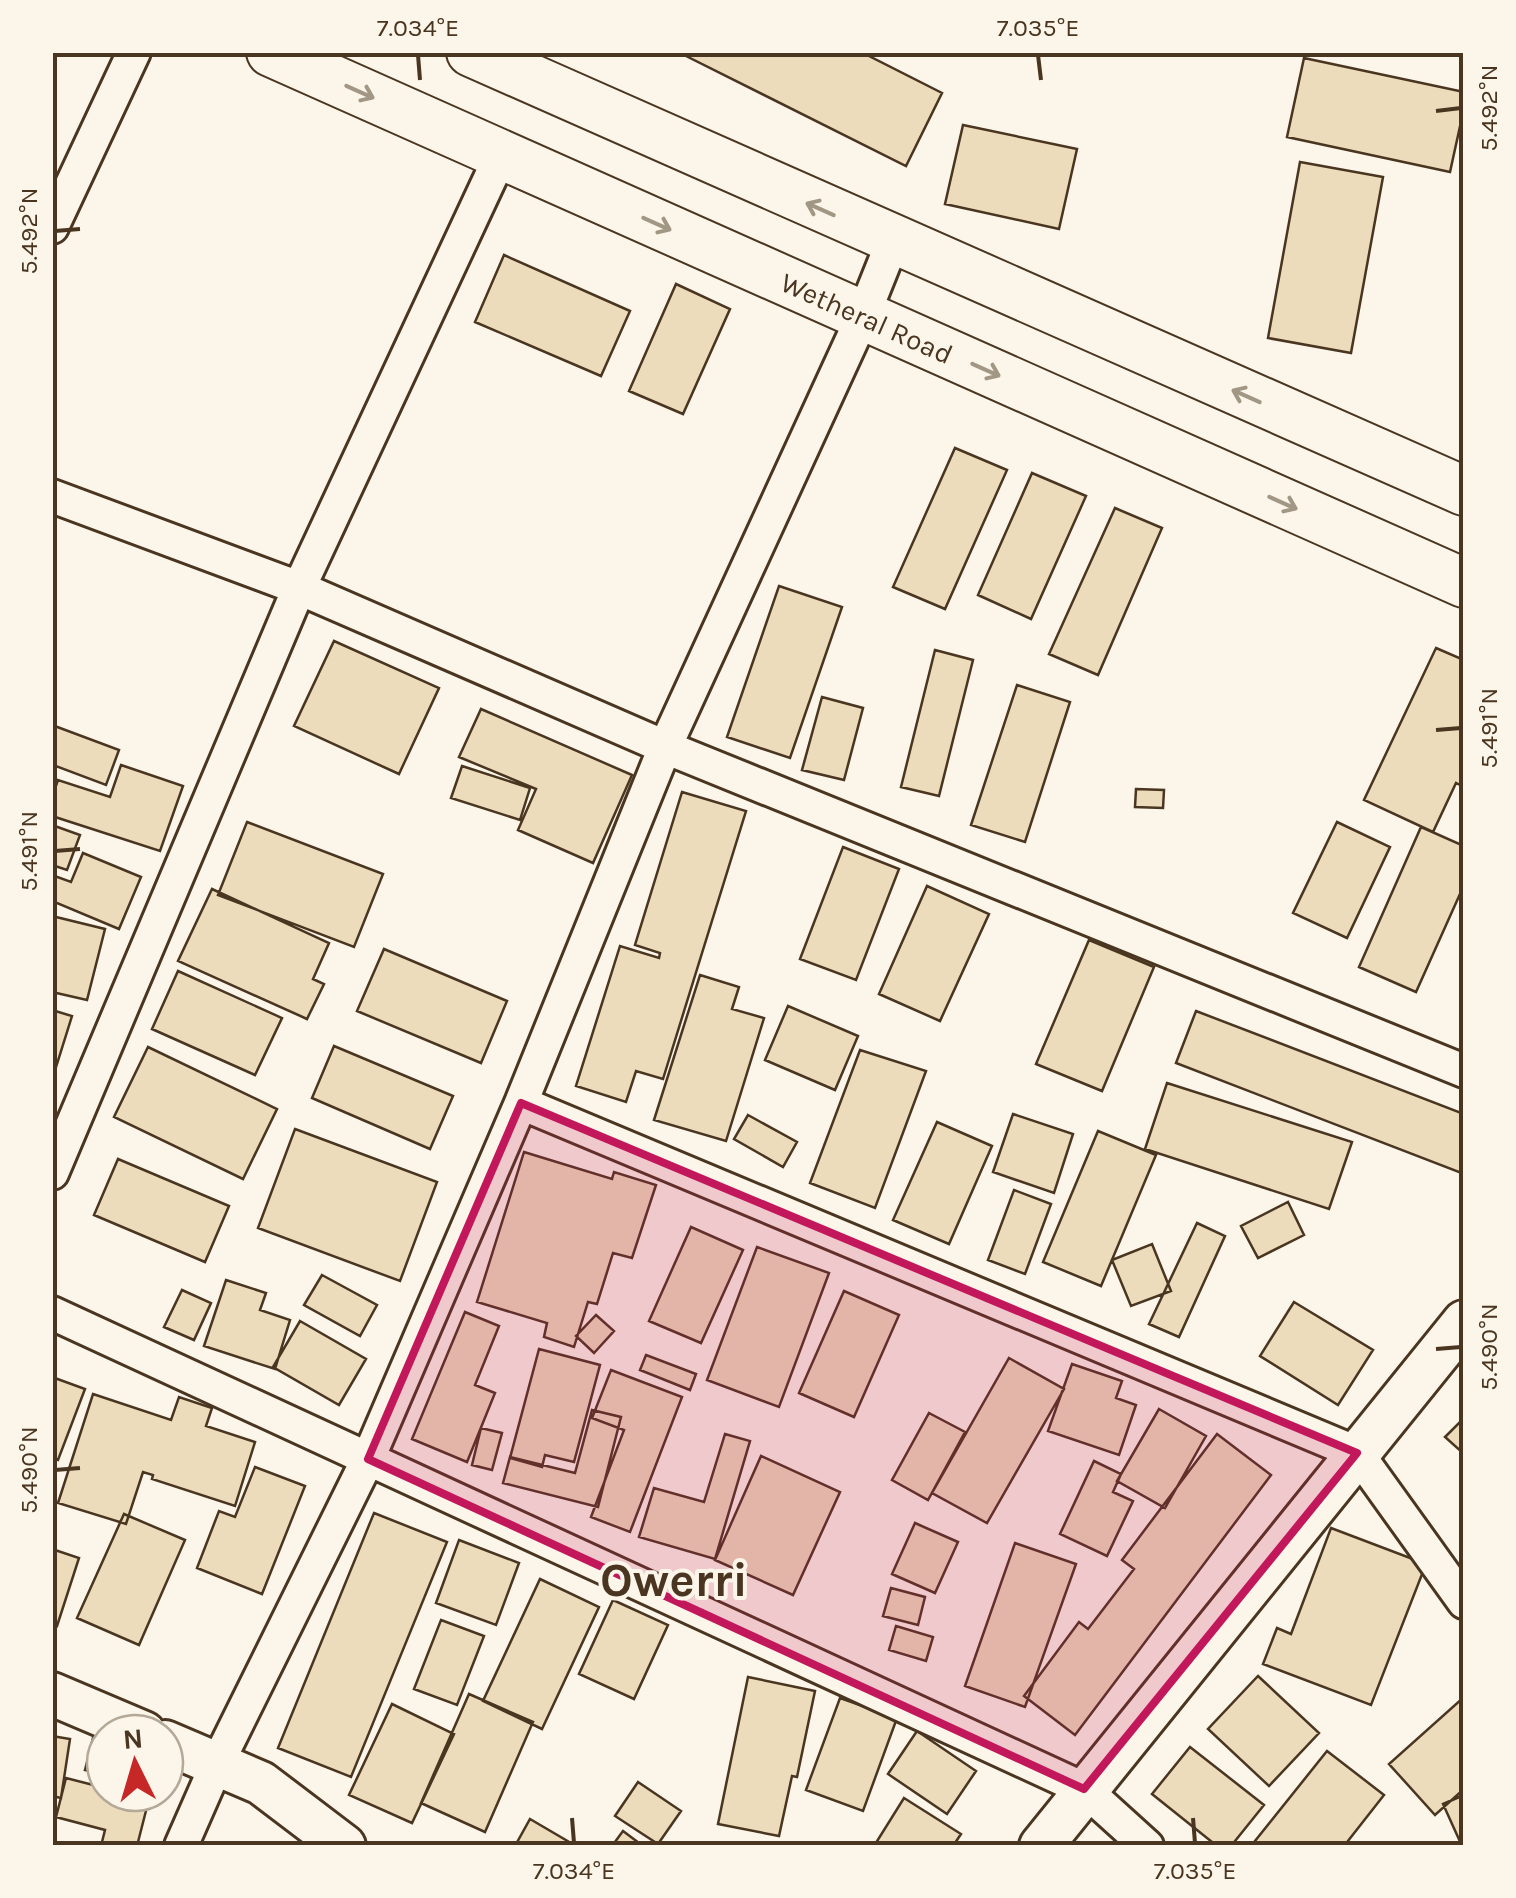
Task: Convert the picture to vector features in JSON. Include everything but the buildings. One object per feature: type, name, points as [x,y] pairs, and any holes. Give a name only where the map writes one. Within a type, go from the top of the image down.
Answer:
[{"type":"main road","name":"Wetheral Road","points":[[271,52],[1464,583]]},
{"type":"main road","points":[[471,52],[546,68],[893,241],[1464,492]]},
{"type":"street","points":[[52,227],[134,52]]},
{"type":"street","points":[[52,1173],[300,588],[500,155]]},
{"type":"street","points":[[181,1846],[368,1459],[521,1103],[664,746],[863,316],[893,241]]},
{"type":"street","points":[[52,496],[300,588],[664,746],[1464,1071]]},
{"type":"street","points":[[521,1103],[1357,1453],[1464,1602]]},
{"type":"street","points":[[52,1314],[1084,1789],[1147,1846]]},
{"type":"street","points":[[1041,1846],[1464,1322]]},
{"type":"street","points":[[52,1694],[97,1713]]},
{"type":"street","points":[[185,1750],[261,1783],[344,1846]]},
{"type":"highlighted area","points":[[521,1103],[1357,1453],[1084,1789],[368,1459]]},
{"type":"district","name":"Owerri","points":[[674,1579]]}]
